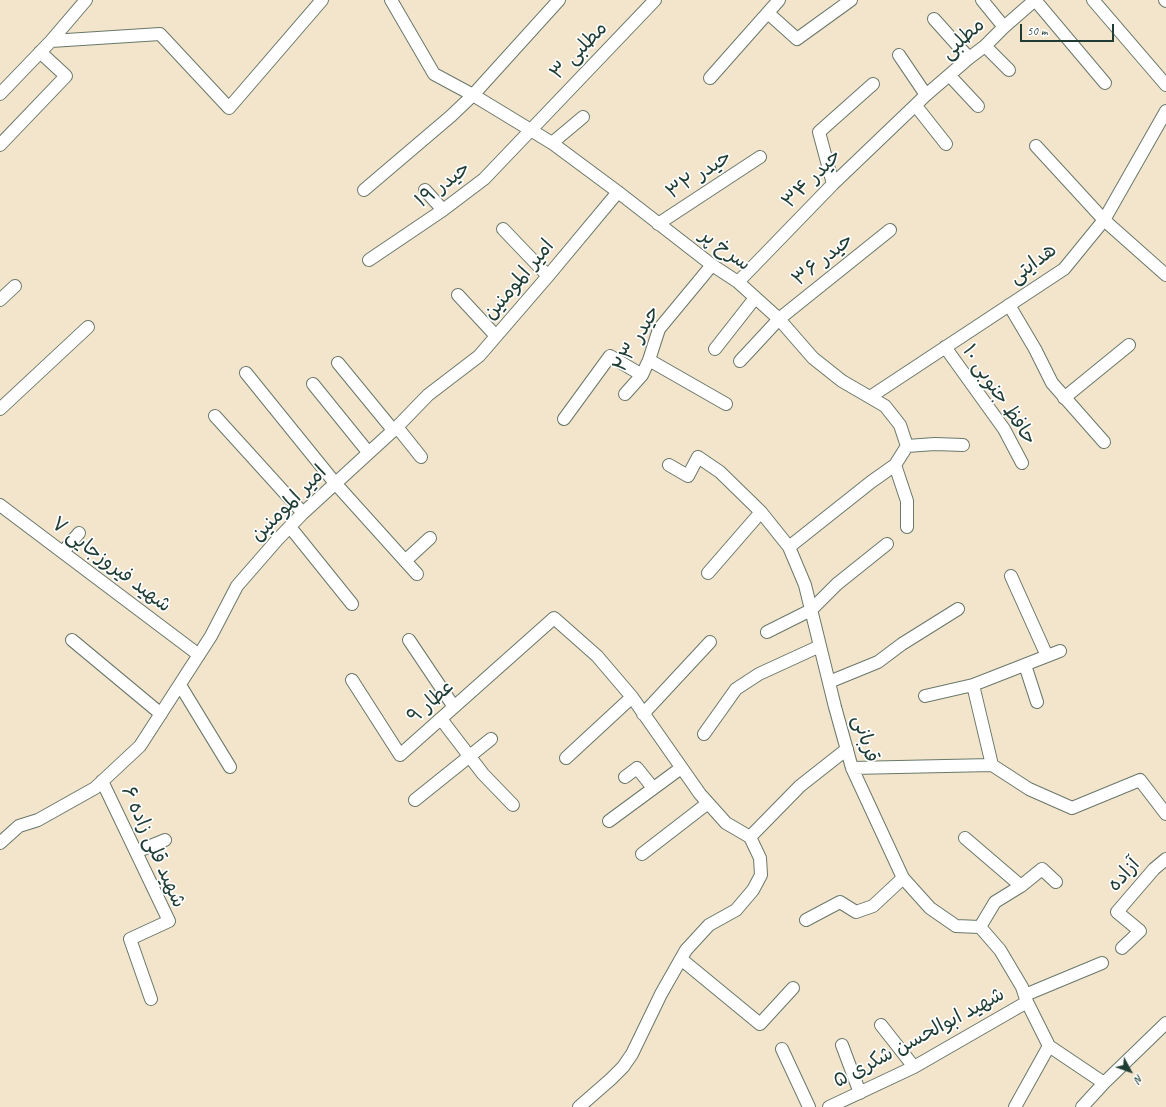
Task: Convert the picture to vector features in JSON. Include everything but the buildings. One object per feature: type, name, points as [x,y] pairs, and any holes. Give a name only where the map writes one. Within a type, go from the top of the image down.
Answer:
[{"type":"street","points":[[0,94],[51,41],[86,0]]},
{"type":"street","points":[[51,41],[160,34],[229,108],[322,0]]},
{"type":"street","name":"سرخ پر","points":[[391,0],[434,74],[473,95],[552,143],[712,265],[738,282],[779,319],[813,358],[842,381],[885,406],[900,425],[906,446]]},
{"type":"street","points":[[364,190],[451,116],[473,95],[560,0]]},
{"type":"street","name":"مطلبی ۳","points":[[531,129],[655,0]]},
{"type":"street","points":[[710,78],[779,0]]},
{"type":"street","points":[[768,13],[798,39],[851,0]]},
{"type":"street","points":[[982,0],[1004,27]]},
{"type":"street","points":[[1035,0],[1105,83]]},
{"type":"street","name":"مطلبی","points":[[916,106],[969,58],[986,46],[1004,27],[1035,0]]},
{"type":"street","points":[[1094,0],[1166,85]]},
{"type":"street","points":[[934,19],[969,58]]},
{"type":"street","points":[[986,46],[1009,70]]},
{"type":"street","points":[[0,145],[66,76],[40,52]]},
{"type":"street","points":[[899,55],[926,96]]},
{"type":"street","points":[[950,76],[978,106]]},
{"type":"street","points":[[833,184],[819,132],[872,84]]},
{"type":"street","points":[[916,106],[946,144]]},
{"type":"street","name":"حیدر ۳۴","points":[[738,282],[833,184],[916,106]]},
{"type":"street","name":"هدایتی","points":[[870,396],[1064,269],[1104,220],[1166,111]]},
{"type":"street","points":[[552,143],[583,117]]},
{"type":"street","name":"حیدر ۱۹","points":[[369,260],[443,210],[484,179],[531,129]]},
{"type":"street","points":[[1036,146],[1104,220],[1166,275]]},
{"type":"street","name":"حیدر ۳۲","points":[[658,224],[760,157]]},
{"type":"street","points":[[425,190],[443,210]]},
{"type":"street","name":"امیر المومنین","points":[[0,843],[19,826],[38,820],[95,788],[140,746],[211,636],[237,586],[303,513],[395,428],[428,395],[479,356],[618,192]]},
{"type":"street","points":[[503,229],[548,276]]},
{"type":"street","name":"حیدر ۳۶","points":[[740,361],[779,319],[890,230]]},
{"type":"street","name":"حیدر ۲۳","points":[[625,394],[642,375],[649,360],[659,329],[712,265]]},
{"type":"street","points":[[0,300],[15,286]]},
{"type":"street","points":[[458,295],[496,336]]},
{"type":"street","points":[[715,349],[755,298]]},
{"type":"street","points":[[1009,305],[1035,349],[1052,383],[1104,442]]},
{"type":"street","points":[[0,409],[88,327]]},
{"type":"street","points":[[1064,398],[1129,345]]},
{"type":"street","name":"حافظ جنوبی ۱۰","points":[[945,348],[1004,429],[1022,463]]},
{"type":"street","points":[[564,419],[610,356],[642,375]]},
{"type":"street","points":[[649,360],[726,404]]},
{"type":"street","points":[[338,363],[421,457]]},
{"type":"street","points":[[246,373],[335,483],[417,574]]},
{"type":"street","points":[[313,384],[368,452]]},
{"type":"street","points":[[215,416],[303,513]]},
{"type":"street","points":[[789,547],[870,482],[895,465],[906,446],[935,444],[963,445]]},
{"type":"street","name":"قربانی","points":[[669,465],[688,476],[698,457],[720,472],[761,512],[789,547],[805,585],[852,768],[903,878],[930,908],[956,926],[980,927]]},
{"type":"street","points":[[895,465],[907,501],[907,527]]},
{"type":"street","name":"شهید فیروزجایی ۷","points":[[0,505],[199,655]]},
{"type":"street","points":[[708,573],[761,512]]},
{"type":"street","points":[[290,527],[352,604]]},
{"type":"street","points":[[63,552],[79,533]]},
{"type":"street","points":[[405,560],[430,538]]},
{"type":"street","points":[[767,632],[811,610],[837,584],[887,544]]},
{"type":"street","points":[[1011,576],[1047,656]]},
{"type":"street","points":[[829,682],[878,662],[902,644],[958,609]]},
{"type":"street","name":"عطار ۹","points":[[352,680],[400,755],[554,618],[597,656],[632,697]]},
{"type":"street","points":[[72,640],[161,714]]},
{"type":"street","points":[[409,640],[454,707]]},
{"type":"street","points":[[643,714],[710,642]]},
{"type":"street","points":[[704,734],[736,689],[759,674],[820,646]]},
{"type":"street","points":[[925,696],[973,685],[1060,651]]},
{"type":"street","points":[[1025,665],[1037,702]]},
{"type":"street","points":[[180,685],[230,767]]},
{"type":"street","points":[[973,685],[992,765]]},
{"type":"street","points":[[566,758],[632,697],[680,768],[708,803],[726,823],[750,837],[760,858],[762,875],[753,890],[736,910],[708,925],[686,950],[661,994],[632,1054],[623,1067],[579,1107]]},
{"type":"street","points":[[441,719],[482,774],[514,805]]},
{"type":"street","points":[[415,800],[491,740]]},
{"type":"street","points":[[750,837],[800,786],[847,749]]},
{"type":"street","points":[[852,768],[992,765],[1029,789],[1072,808],[1140,780],[1166,814]]},
{"type":"street","points":[[625,777],[637,768],[653,788]]},
{"type":"street","points":[[609,821],[680,768]]},
{"type":"street","name":"شهید قلی زاده ۶","points":[[102,781],[169,921],[130,940],[151,999]]},
{"type":"street","points":[[642,854],[708,803]]},
{"type":"street","points":[[965,838],[1021,886]]},
{"type":"street","points":[[136,852],[165,840]]},
{"type":"street","name":"آزاده","points":[[1122,948],[1140,931],[1117,912],[1154,869],[1166,859]]},
{"type":"street","points":[[1056,882],[1042,870],[1021,886],[995,902],[980,927],[1000,950],[1022,987],[1048,1046],[1104,1083]]},
{"type":"street","points":[[806,920],[840,902],[856,912],[873,906],[903,878]]},
{"type":"street","points":[[681,959],[760,1024],[793,988]]},
{"type":"street","name":"شهید ابوالحسن شکری ۵","points":[[829,1107],[914,1067],[1026,999],[1102,963]]},
{"type":"street","points":[[1083,1107],[1104,1083],[1166,1023]]},
{"type":"street","points":[[880,1025],[914,1067]]},
{"type":"street","points":[[842,1045],[860,1093]]},
{"type":"street","points":[[1015,1107],[1048,1046]]},
{"type":"street","points":[[782,1049],[809,1107]]}]
